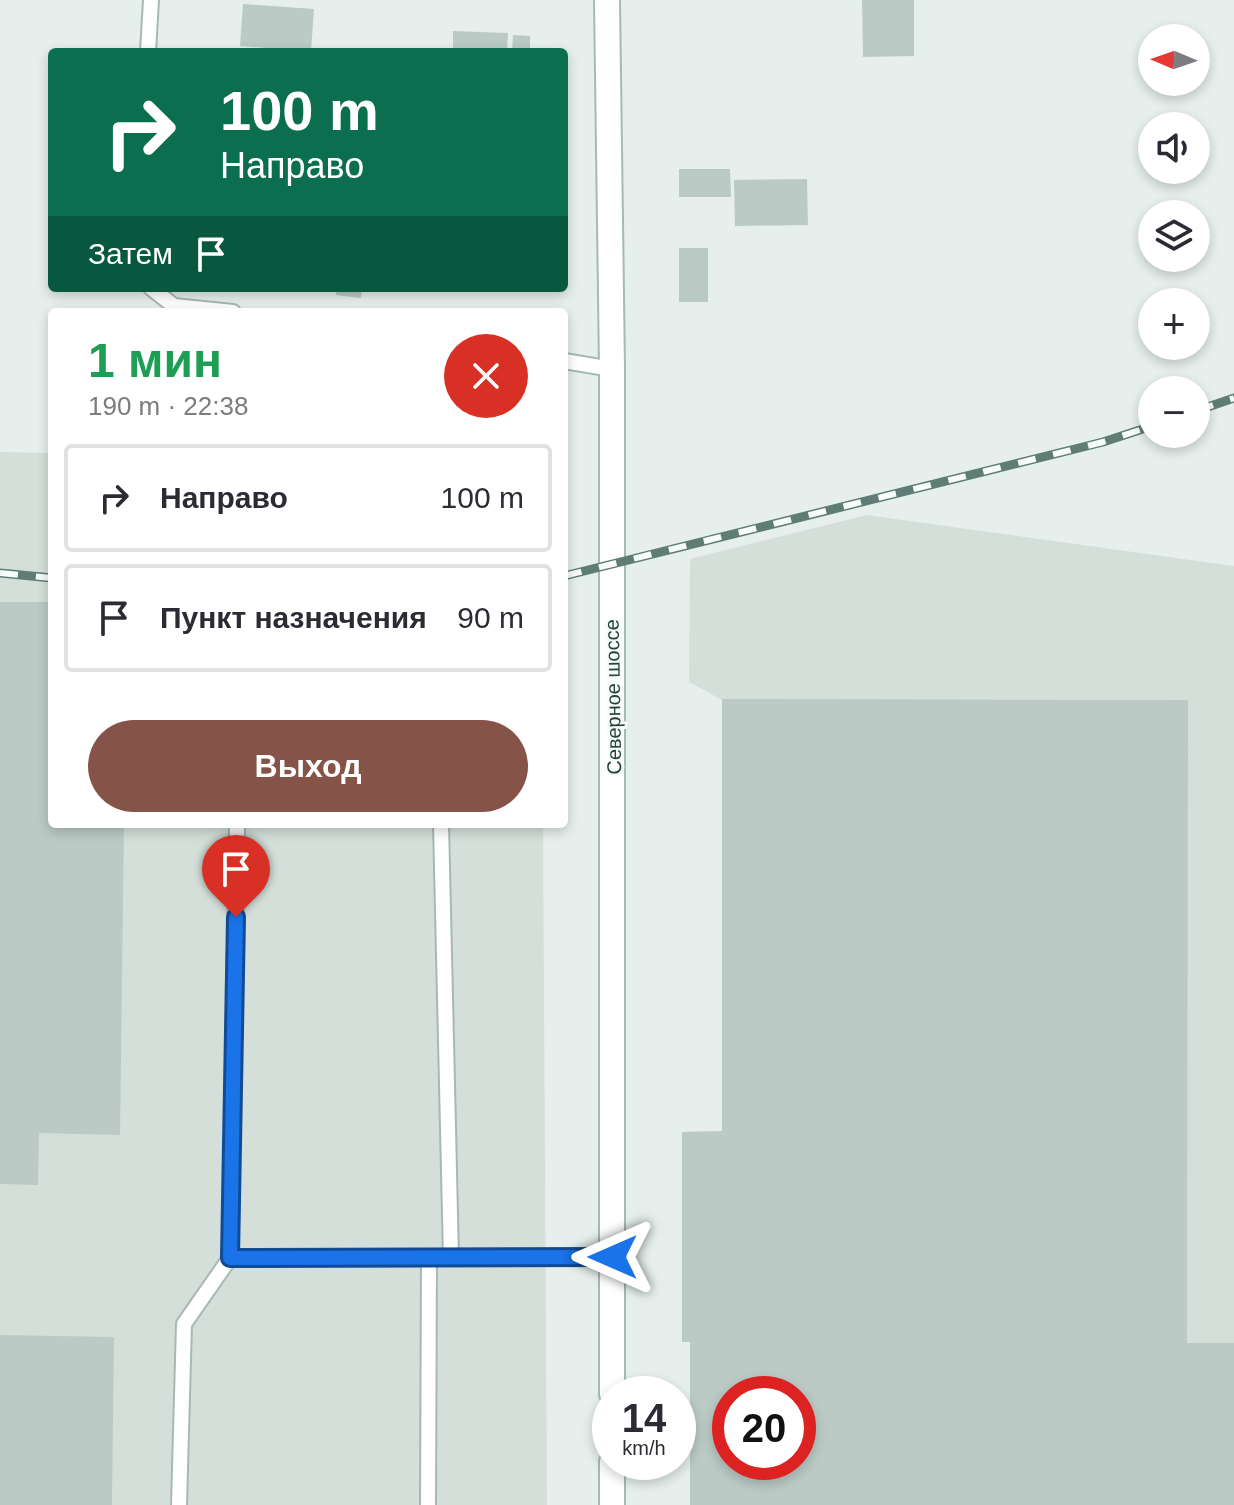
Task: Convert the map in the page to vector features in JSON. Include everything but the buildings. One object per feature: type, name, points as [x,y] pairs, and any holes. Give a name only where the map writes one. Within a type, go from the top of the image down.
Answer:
[{"type":"main road","name":"Северное шоссе","points":[[607,0],[612,369],[612,1376]]},
{"type":"main road","points":[[612,1480],[612,1505]]},
{"type":"lane","points":[[148,48],[151,0]]},
{"type":"lane","points":[[156,292],[174,306],[194,308]]},
{"type":"lane","points":[[568,362],[612,369]]},
{"type":"lane","points":[[179,1505],[184,1324],[230,1258],[237,828]]},
{"type":"lane","points":[[441,828],[451,1258]]},
{"type":"lane","points":[[230,1258],[613,1257]]},
{"type":"lane","points":[[428,1505],[429,1258]]},
{"type":"shaded area","points":[[0,452],[48,453],[48,828],[543,828],[547,1505],[0,1505]]},
{"type":"shaded area","points":[[867,515],[1234,566],[1234,1505],[690,1505],[690,1480],[696,1480],[696,1376],[690,1376],[690,1342],[682,1342],[682,1132],[722,1131],[722,700],[689,682],[690,559]]},
{"type":"railway","points":[[1210,406],[1234,398]]},
{"type":"railway","points":[[568,575],[1103,442],[1138,431]]},
{"type":"railway","points":[[0,573],[48,578]]},
{"type":"route","points":[[236,917],[230,1258],[613,1257]]}]
